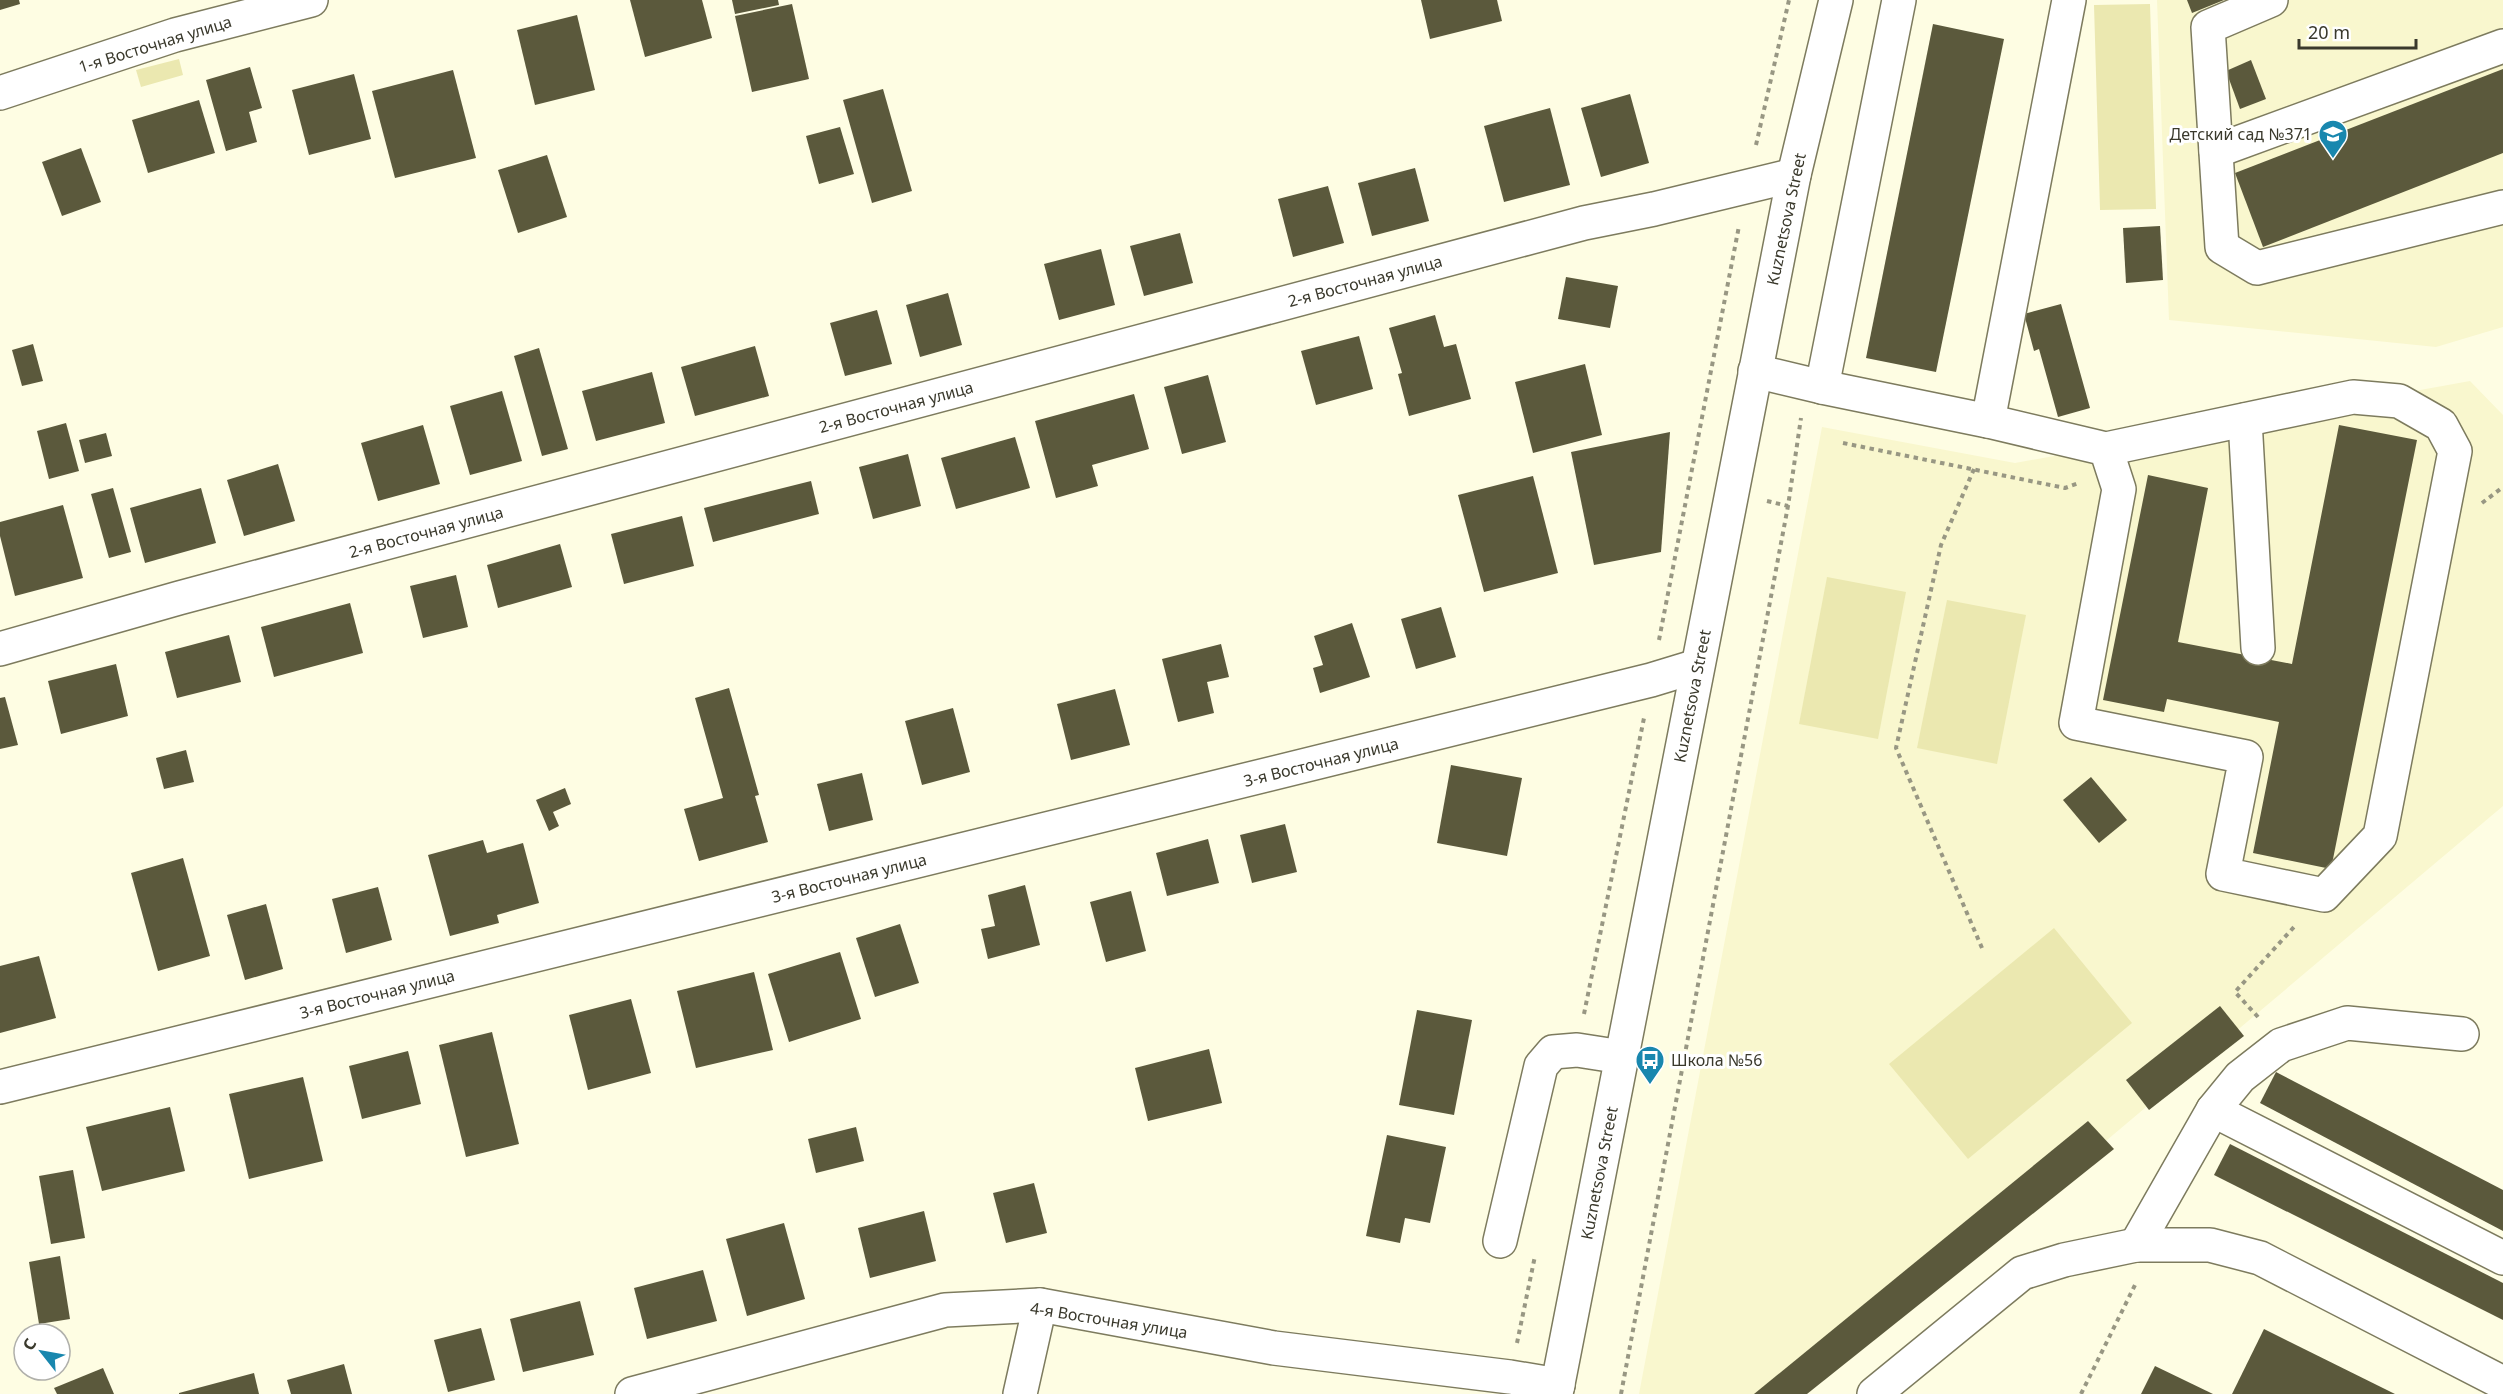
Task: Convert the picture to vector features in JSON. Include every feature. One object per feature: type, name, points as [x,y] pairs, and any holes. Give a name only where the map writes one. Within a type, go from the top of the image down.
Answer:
[{"type":"street","name":"1-я Восточная улица","points":[[0,93],[176,35],[311,0]]},
{"type":"street","name":"Kuznetsova Street","points":[[1557,1389],[1794,175],[1836,0]]},
{"type":"street","points":[[1814,385],[1899,0]]},
{"type":"street","points":[[1988,421],[2069,0]]},
{"type":"street","points":[[2271,0],[2208,27],[2222,247],[2258,268],[2503,207]]},
{"type":"street","points":[[2216,151],[2503,46]]},
{"type":"street","name":"2-я Восточная улица","points":[[0,649],[213,589],[1572,226],[1794,175]]},
{"type":"street","points":[[1755,371],[1988,421],[2110,460],[2245,420],[2353,397],[2399,401],[2441,425],[2455,451],[2379,836],[2324,895],[2223,874],[2246,757],[2076,723],[2119,489],[2110,460]]},
{"type":"street","points":[[2245,420],[2258,648]]},
{"type":"street","name":"3-я Восточная улица","points":[[0,1087],[1605,692],[1697,666]]},
{"type":"street","points":[[2145,1245],[2212,1110],[2240,1077],[2281,1045],[2347,1023],[2462,1034]]},
{"type":"street","points":[[1500,1241],[1541,1066],[1553,1052],[1577,1050],[1622,1057]]},
{"type":"street","points":[[2212,1110],[2503,1258]]},
{"type":"street","points":[[1874,1394],[2022,1274],[2064,1260],[2145,1245],[2210,1245],[2260,1258],[2503,1383]]},
{"type":"street","points":[[1020,1394],[1040,1305]]},
{"type":"street","name":"4-я Восточная улица","points":[[632,1394],[945,1310],[1040,1305],[1274,1348],[1510,1377],[1557,1389]]},
{"type":"path","points":[[1621,1394],[1788,506],[1814,385]]},
{"type":"path","points":[[1843,443],[2065,488],[2110,460]]},
{"type":"path","points":[[1974,469],[1941,545],[1896,748],[1982,948]]},
{"type":"path","points":[[2281,1045],[2235,992],[2324,895]]},
{"type":"path","points":[[2081,1394],[2145,1245]]},
{"type":"shaded area","name":"Детский сад №371","points":[[2157,0],[2503,0],[2503,327],[2436,347],[2169,320]]},
{"type":"shaded area","points":[[2150,4],[2156,209],[2100,210],[2094,5]]},
{"type":"shaded area","points":[[179,59],[183,75],[141,87],[136,70]]},
{"type":"shaded area","points":[[2470,381],[2503,415],[2503,806],[1806,1394],[1639,1394],[1822,427],[2015,463]]},
{"type":"shaded area","points":[[1827,577],[1906,592],[1878,739],[1799,724]]},
{"type":"shaded area","points":[[1947,600],[2026,615],[1997,764],[1917,748]]},
{"type":"shaded area","points":[[2054,928],[2132,1023],[1968,1159],[1889,1064]]},
{"type":"building","points":[[0,0],[19,0],[20,4],[0,10]]},
{"type":"building","points":[[630,0],[702,0],[712,38],[645,57]]},
{"type":"building","points":[[732,0],[778,0],[779,5],[735,14]]},
{"type":"building","points":[[1421,0],[1497,0],[1502,21],[1430,39]]},
{"type":"building","points":[[2187,0],[2224,0],[2192,13]]},
{"type":"building","points":[[792,4],[809,79],[752,92],[735,16]]},
{"type":"building","points":[[577,15],[595,90],[535,105],[517,30]]},
{"type":"building","points":[[1933,24],[2004,39],[1936,372],[1866,358]]},
{"type":"building","points":[[2251,60],[2266,99],[2240,109],[2226,71]]},
{"type":"building","points":[[250,67],[262,108],[249,112],[257,142],[226,151],[206,80]]},
{"type":"building","points":[[2503,69],[2503,153],[2263,247],[2235,173]]},
{"type":"building","points":[[453,70],[476,158],[395,178],[372,91]]},
{"type":"building","points":[[354,74],[371,139],[309,155],[292,90]]},
{"type":"building","points":[[883,89],[912,191],[872,203],[843,100]]},
{"type":"building","points":[[1630,94],[1649,163],[1601,177],[1581,108]]},
{"type":"building","points":[[199,100],[215,153],[148,173],[132,120]]},
{"type":"building","points":[[1550,108],[1570,185],[1504,202],[1484,126]]},
{"type":"building","points":[[840,127],[854,174],[819,184],[806,136]]},
{"type":"building","points":[[81,148],[101,202],[62,216],[42,162]]},
{"type":"building","points":[[547,155],[567,217],[518,233],[498,170]]},
{"type":"building","points":[[1415,168],[1429,221],[1372,236],[1358,183]]},
{"type":"building","points":[[1328,186],[1344,243],[1293,257],[1278,199]]},
{"type":"building","points":[[2160,226],[2163,280],[2126,283],[2123,228]]},
{"type":"building","points":[[1180,233],[1193,283],[1144,296],[1130,246]]},
{"type":"building","points":[[1101,249],[1115,305],[1059,320],[1044,264]]},
{"type":"building","points":[[1566,277],[1618,286],[1610,328],[1558,319]]},
{"type":"building","points":[[948,293],[962,345],[920,357],[906,305]]},
{"type":"building","points":[[2061,304],[2090,408],[2058,417],[2039,349],[2034,351],[2024,314]]},
{"type":"building","points":[[877,310],[892,364],[845,376],[830,323]]},
{"type":"building","points":[[1435,315],[1444,347],[1456,344],[1471,399],[1409,416],[1398,374],[1402,373],[1389,328]]},
{"type":"building","points":[[1359,336],[1373,389],[1316,405],[1301,351]]},
{"type":"building","points":[[33,344],[43,381],[22,386],[12,350]]},
{"type":"building","points":[[755,346],[769,396],[695,416],[681,367]]},
{"type":"building","points":[[539,348],[568,449],[542,456],[514,356]]},
{"type":"building","points":[[1585,364],[1602,435],[1533,453],[1515,382]]},
{"type":"building","points":[[652,372],[665,423],[596,441],[582,391]]},
{"type":"building","points":[[1208,375],[1226,442],[1182,454],[1164,387]]},
{"type":"building","points":[[502,391],[522,461],[470,475],[450,406]]},
{"type":"building","points":[[1134,394],[1149,449],[1092,465],[1098,486],[1056,498],[1035,421]]},
{"type":"building","points":[[66,423],[79,471],[49,479],[37,431]]},
{"type":"building","points":[[423,425],[440,484],[378,501],[361,443]]},
{"type":"building","points":[[2339,425],[2417,440],[2331,869],[2253,853],[2279,722],[2167,699],[2164,712],[2103,700],[2148,475],[2208,488],[2178,642],[2292,664]]},
{"type":"building","points":[[1670,432],[1661,552],[1594,565],[1571,452]]},
{"type":"building","points":[[106,433],[112,456],[85,463],[79,440]]},
{"type":"building","points":[[1015,437],[1030,488],[956,509],[941,458]]},
{"type":"building","points":[[908,454],[921,506],[873,519],[859,467]]},
{"type":"building","points":[[278,464],[295,521],[244,536],[227,480]]},
{"type":"building","points":[[1533,476],[1558,573],[1484,592],[1458,495]]},
{"type":"building","points":[[811,481],[819,514],[713,542],[704,508]]},
{"type":"building","points":[[113,488],[131,552],[109,558],[91,494]]},
{"type":"building","points":[[201,488],[216,543],[145,563],[130,508]]},
{"type":"building","points":[[63,505],[83,578],[15,596],[0,536],[0,522]]},
{"type":"building","points":[[682,516],[694,566],[624,584],[611,534]]},
{"type":"building","points":[[560,544],[572,587],[498,608],[487,565]]},
{"type":"building","points":[[456,575],[468,627],[423,638],[410,586]]},
{"type":"building","points":[[350,603],[363,653],[274,677],[261,627]]},
{"type":"building","points":[[1441,607],[1456,657],[1416,669],[1401,619]]},
{"type":"building","points":[[1352,623],[1370,677],[1320,693],[1313,668],[1323,665],[1314,636]]},
{"type":"building","points":[[229,635],[241,682],[177,698],[165,652]]},
{"type":"building","points":[[1221,644],[1229,677],[1207,682],[1214,713],[1178,722],[1162,659]]},
{"type":"building","points":[[116,664],[128,716],[61,734],[48,681]]},
{"type":"building","points":[[729,688],[759,795],[755,796],[768,842],[699,861],[684,809],[723,798],[695,698]]},
{"type":"building","points":[[1115,689],[1130,745],[1071,760],[1057,704]]},
{"type":"building","points":[[5,697],[18,745],[0,749],[0,698]]},
{"type":"building","points":[[953,708],[970,772],[922,785],[905,721]]},
{"type":"building","points":[[186,750],[194,782],[164,789],[156,758]]},
{"type":"building","points":[[1451,765],[1522,778],[1507,856],[1437,843]]},
{"type":"building","points":[[862,773],[873,820],[829,831],[817,784]]},
{"type":"building","points":[[2091,777],[2127,820],[2099,843],[2063,800]]},
{"type":"building","points":[[565,788],[571,804],[553,812],[559,826],[549,831],[536,800]]},
{"type":"building","points":[[1285,824],[1297,872],[1252,883],[1240,835]]},
{"type":"building","points":[[1208,839],[1219,883],[1167,896],[1156,853]]},
{"type":"building","points":[[483,840],[487,853],[523,843],[539,903],[497,915],[499,923],[450,936],[428,855]]},
{"type":"building","points":[[183,858],[210,956],[158,971],[131,873]]},
{"type":"building","points":[[1025,885],[1040,945],[988,959],[981,929],[995,926],[988,895]]},
{"type":"building","points":[[378,887],[392,940],[346,953],[332,899]]},
{"type":"building","points":[[1131,891],[1146,951],[1106,962],[1090,902]]},
{"type":"building","points":[[266,904],[283,969],[245,980],[227,915]]},
{"type":"building","points":[[900,924],[919,983],[875,997],[856,938]]},
{"type":"building","points":[[840,952],[861,1019],[789,1042],[768,974]]},
{"type":"building","points":[[39,956],[56,1018],[0,1033],[0,966]]},
{"type":"building","points":[[754,972],[773,1050],[696,1068],[677,991]]},
{"type":"building","points":[[631,999],[651,1073],[588,1090],[569,1015]]},
{"type":"building","points":[[2220,1006],[2244,1036],[2149,1110],[2126,1080]]},
{"type":"building","points":[[1417,1010],[1472,1020],[1454,1115],[1399,1105]]},
{"type":"building","points":[[492,1032],[519,1144],[466,1157],[439,1045]]},
{"type":"building","points":[[1209,1049],[1222,1103],[1148,1121],[1135,1068]]},
{"type":"building","points":[[408,1051],[421,1104],[362,1119],[349,1066]]},
{"type":"building","points":[[2276,1072],[2503,1190],[2503,1231],[2260,1103]]},
{"type":"building","points":[[303,1077],[323,1161],[249,1179],[229,1094]]},
{"type":"building","points":[[170,1107],[185,1171],[102,1191],[86,1127]]},
{"type":"building","points":[[2088,1121],[2114,1149],[1807,1394],[1754,1394]]},
{"type":"building","points":[[856,1127],[864,1161],[816,1173],[808,1139]]},
{"type":"building","points":[[1387,1135],[1446,1147],[1430,1223],[1405,1218],[1400,1243],[1366,1236]]},
{"type":"building","points":[[2230,1144],[2503,1283],[2503,1320],[2214,1175]]},
{"type":"building","points":[[73,1170],[85,1238],[51,1244],[39,1176]]},
{"type":"building","points":[[1034,1183],[1047,1233],[1006,1243],[993,1193]]},
{"type":"building","points":[[924,1211],[936,1261],[870,1278],[858,1228]]},
{"type":"building","points":[[784,1223],[805,1299],[747,1316],[726,1239]]},
{"type":"building","points":[[60,1256],[70,1319],[39,1322],[29,1262]]},
{"type":"building","points":[[703,1270],[717,1321],[647,1339],[634,1288]]},
{"type":"building","points":[[580,1301],[594,1355],[523,1372],[510,1319]]},
{"type":"building","points":[[481,1328],[495,1380],[448,1392],[434,1340]]},
{"type":"building","points":[[2264,1329],[2395,1394],[2232,1394]]},
{"type":"building","points":[[344,1364],[352,1394],[291,1394],[287,1380]]},
{"type":"building","points":[[2155,1366],[2213,1394],[2141,1394]]},
{"type":"building","points":[[103,1368],[114,1394],[57,1394],[54,1388]]},
{"type":"building","points":[[254,1373],[259,1394],[179,1394],[179,1393]]},
{"type":"place","name":"Детский сад №371","points":[[2333,160]]},
{"type":"place","name":"Школа №56","points":[[1650,1086]]}]
